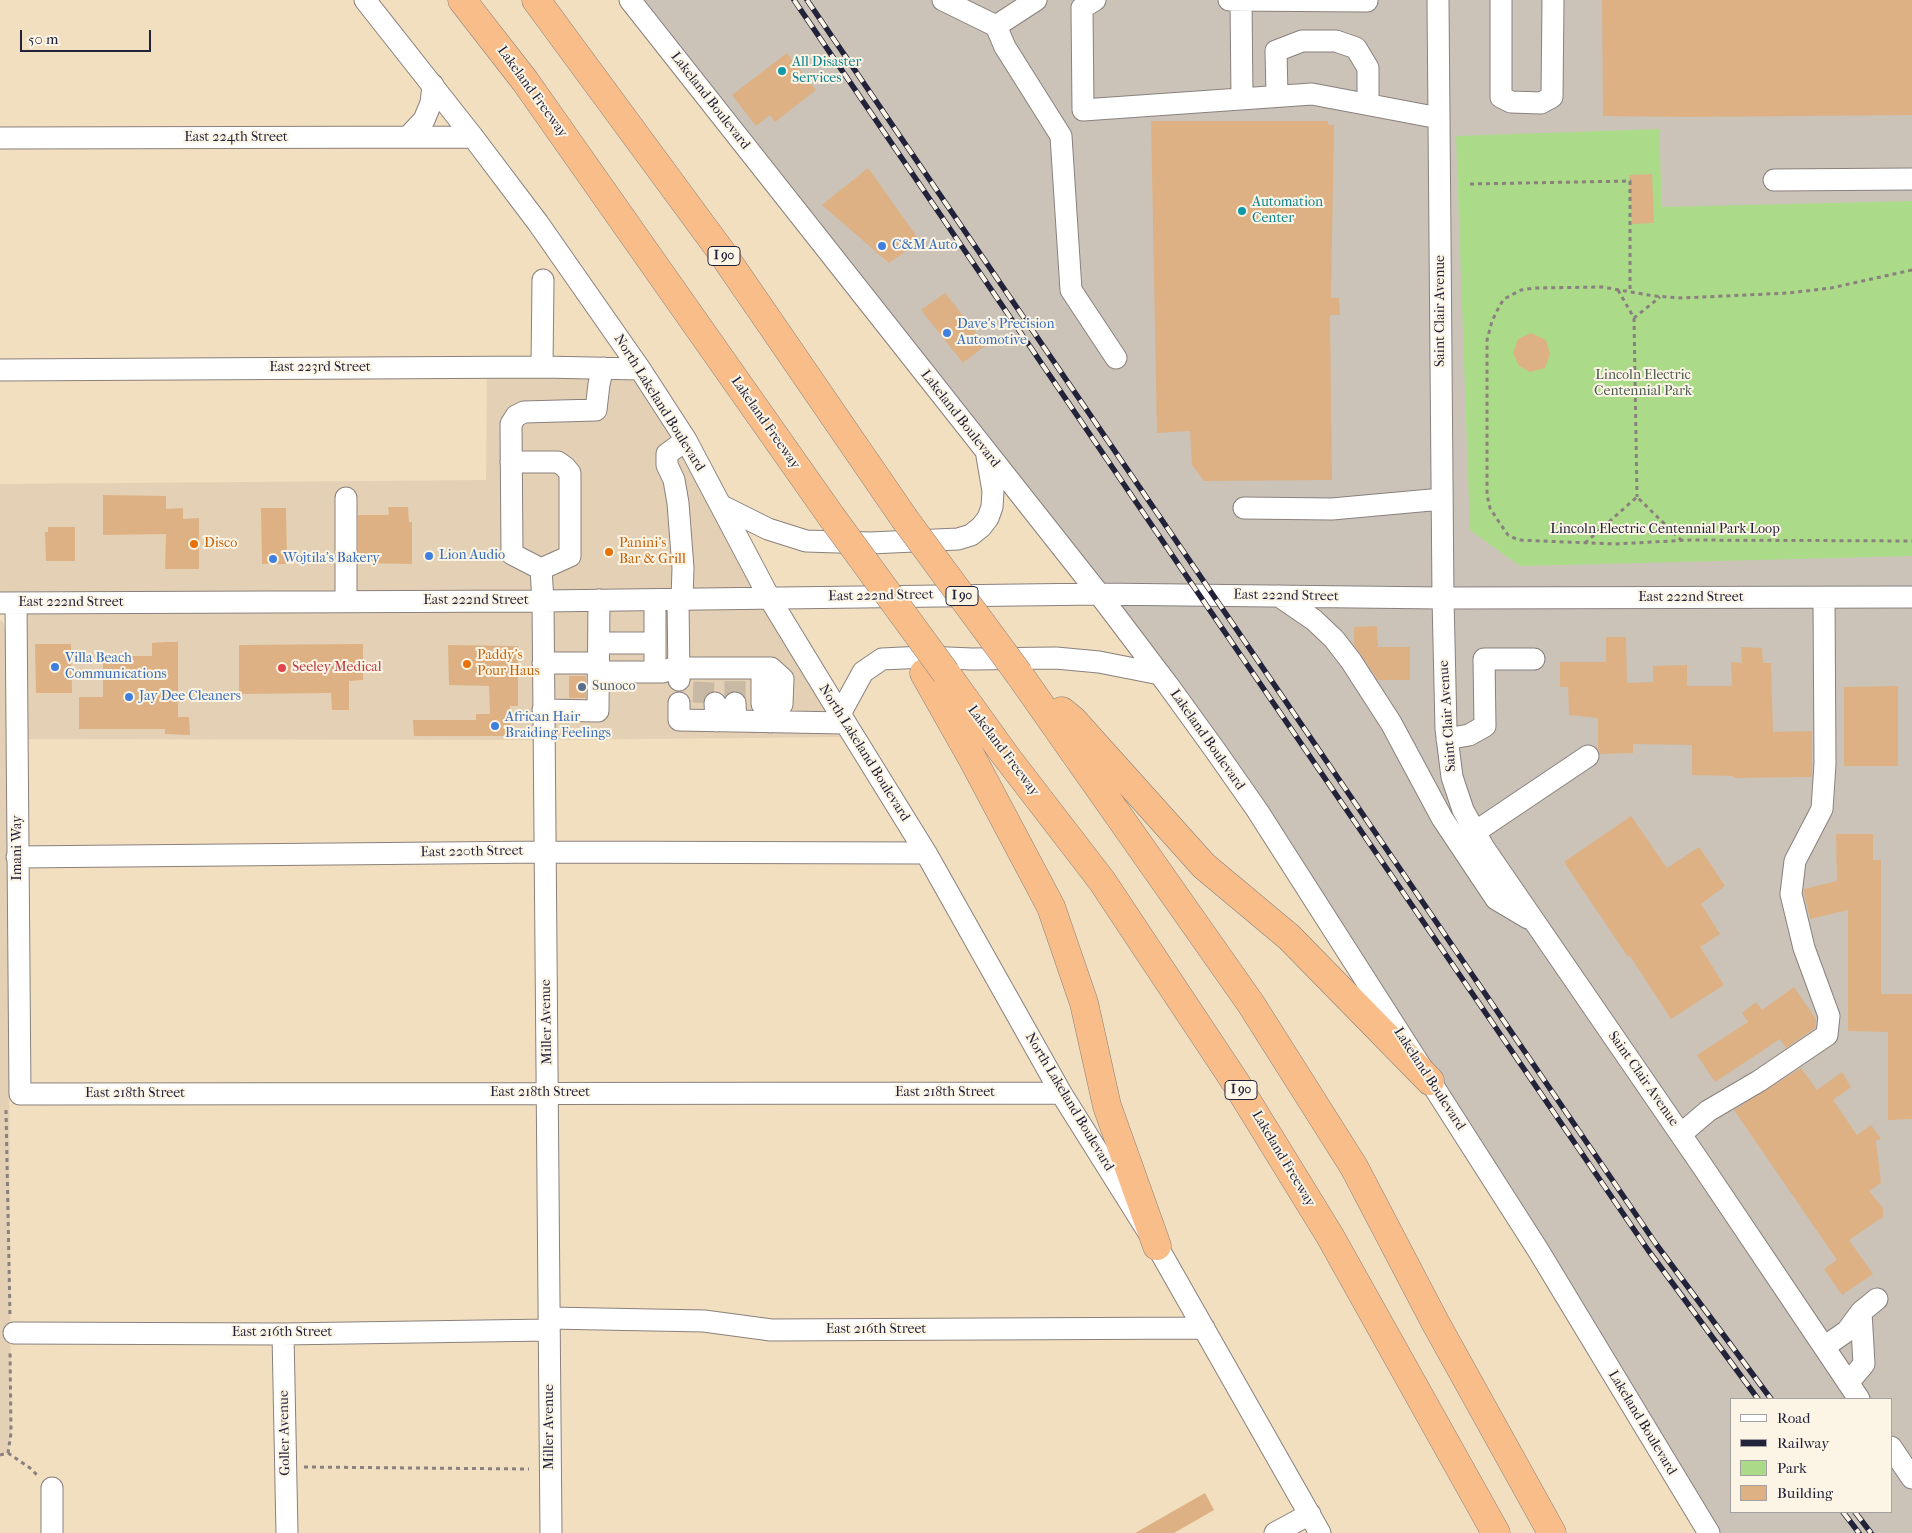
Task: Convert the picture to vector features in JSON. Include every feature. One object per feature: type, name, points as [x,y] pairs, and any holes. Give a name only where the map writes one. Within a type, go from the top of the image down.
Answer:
[{"type":"highway","name":"Lakeland Freeway","points":[[462,0],[525,81],[830,516],[935,673],[1005,755],[1102,881],[1236,1083],[1330,1236],[1496,1533]]},
{"type":"highway","name":"I 90","points":[[536,0],[720,250],[904,518],[1020,674],[1252,1004],[1354,1167],[1436,1322],[1552,1533]]},
{"type":"highway","points":[[935,673],[972,758],[1051,907],[1084,1003],[1107,1106],[1157,1246]]},
{"type":"highway","points":[[1020,674],[1073,720],[1204,866],[1289,937],[1430,1081]]},
{"type":"street","name":"North Lakeland Boulevard","points":[[365,0],[538,223],[640,368],[686,440],[770,599],[926,853],[1061,1092],[1157,1246],[1320,1533]]},
{"type":"street","name":"Lakeland Boulevard","points":[[630,0],[1099,594],[1160,674],[1257,810],[1538,1250],[1709,1533]]},
{"type":"street","points":[[944,0],[996,26],[1005,48],[1061,136],[1072,290],[1116,358]]},
{"type":"street","points":[[996,26],[1036,0]]},
{"type":"street","points":[[1095,0],[1082,8],[1083,110],[1312,94],[1439,118]]},
{"type":"street","points":[[1229,0],[1367,2],[1367,0]]},
{"type":"street","points":[[1241,0],[1242,98]]},
{"type":"street","name":"Saint Clair Avenue","points":[[1438,0],[1443,598],[1447,739],[1452,777],[1463,810],[1484,848],[1681,1134],[1853,1391]]},
{"type":"street","points":[[1501,0],[1501,96],[1511,102],[1542,103],[1552,97],[1553,0]]},
{"type":"street","points":[[1277,96],[1276,51],[1302,41],[1336,41],[1356,48],[1368,68],[1368,104]]},
{"type":"street","points":[[408,137],[424,120],[431,104],[432,85]]},
{"type":"street","name":"East 224th Street","points":[[0,138],[473,137]]},
{"type":"street","points":[[1774,180],[1912,179]]},
{"type":"street","points":[[542,366],[543,280]]},
{"type":"street","name":"East 223rd Street","points":[[0,370],[542,366],[640,368]]},
{"type":"street","points":[[512,462],[558,462],[570,473],[570,556],[541,569],[512,554],[511,424],[516,416],[524,412],[596,410],[603,368]]},
{"type":"street","points":[[686,440],[667,454],[667,465],[674,480],[678,503],[683,568],[680,599],[712,674]]},
{"type":"street","points":[[722,506],[768,529],[806,541],[870,543],[958,539],[971,536],[981,527],[988,518],[992,507],[992,484],[986,453]]},
{"type":"street","points":[[346,498],[346,601]]},
{"type":"street","points":[[1244,508],[1332,509],[1442,499]]},
{"type":"street","name":"Miller Avenue","points":[[541,569],[548,1093],[551,1533]]},
{"type":"street","name":"East 222nd Street","points":[[8,603],[542,601],[1099,594],[1443,598],[1912,597]]},
{"type":"street","points":[[1279,596],[1314,620],[1346,653],[1391,723],[1442,818],[1496,898],[1533,920]]},
{"type":"street","points":[[1681,1134],[1708,1111],[1759,1081],[1827,1035],[1828,1016],[1804,948],[1791,894],[1795,862],[1822,809],[1825,764],[1824,598]]},
{"type":"street","points":[[543,710],[598,711],[599,600]]},
{"type":"street","points":[[656,600],[656,672]]},
{"type":"street","name":"Imani Way","points":[[8,603],[17,857],[20,1094]]},
{"type":"street","points":[[543,663],[599,660],[656,643]]},
{"type":"street","points":[[715,711],[770,717],[842,718],[863,672],[882,659],[924,657],[972,659],[1056,658],[1099,662],[1160,674]]},
{"type":"street","points":[[1447,739],[1469,735],[1484,726],[1484,659],[1534,659]]},
{"type":"street","points":[[599,660],[656,672],[663,672],[672,668],[712,674],[771,668],[762,677],[762,704],[770,717]]},
{"type":"street","points":[[1475,832],[1588,756]]},
{"type":"street","name":"East 220th Street","points":[[17,857],[545,852],[926,853]]},
{"type":"street","name":"East 218th Street","points":[[20,1094],[1061,1092]]},
{"type":"street","points":[[1824,1347],[1847,1331],[1869,1305],[1864,1364],[1853,1391]]},
{"type":"street","name":"East 216th Street","points":[[11,1334],[283,1334],[549,1324],[704,1321],[771,1330],[1204,1328]]},
{"type":"street","name":"Goller Avenue","points":[[283,1334],[287,1533]]},
{"type":"street","points":[[1892,1448],[1912,1478]]},
{"type":"street","points":[[46,1486],[52,1533]]},
{"type":"street","points":[[1275,1533],[1310,1514]]},
{"type":"path","points":[[1470,184],[1630,181],[1630,291]]},
{"type":"path","name":"Lincoln Electric Centennial Park Loop","points":[[1912,270],[1831,288],[1788,293],[1682,298],[1660,297],[1602,287],[1521,290],[1504,299],[1492,321],[1487,340],[1487,495],[1490,508],[1508,535],[1518,540],[1615,544],[1681,541],[1912,541]]},
{"type":"path","points":[[1618,290],[1634,318],[1637,497],[1681,541]]},
{"type":"path","points":[[1634,318],[1660,297]]},
{"type":"path","points":[[1585,543],[1637,497]]},
{"type":"path","points":[[6,1110],[11,1334],[11,1432],[8,1453]]},
{"type":"path","points":[[0,1455],[8,1453],[30,1468],[46,1486]]},
{"type":"path","points":[[304,1467],[529,1469]]},
{"type":"shaded area","points":[[630,0],[1912,0],[1912,1533],[1709,1533],[1257,810]]},
{"type":"shaded area","points":[[487,367],[640,369],[853,737],[543,740],[17,739],[16,603],[0,603],[0,484],[486,480]]},
{"type":"shaded area","points":[[0,620],[3,622],[7,636],[11,1433],[8,1453],[0,1455]]},
{"type":"green space","name":"Lincoln Electric Centennial Park","points":[[1659,129],[1662,207],[1912,201],[1912,556],[1520,566],[1470,530],[1456,136]]},
{"type":"building","points":[[1602,0],[1912,0],[1912,115],[1603,116]]},
{"type":"building","name":"All Disaster Services","points":[[787,53],[816,90],[775,122],[770,115],[756,126],[732,95]]},
{"type":"building","name":"Automation Center","points":[[1151,121],[1328,121],[1328,125],[1334,125],[1331,298],[1339,298],[1340,315],[1330,315],[1332,480],[1204,481],[1192,465],[1190,431],[1157,433]]},
{"type":"building","points":[[868,168],[920,241],[889,263],[822,205]]},
{"type":"building","points":[[1652,174],[1654,223],[1632,224],[1629,175]]},
{"type":"building","points":[[945,293],[986,345],[963,363],[921,310]]},
{"type":"building","points":[[1531,333],[1546,340],[1550,354],[1545,368],[1530,372],[1519,366],[1513,353],[1518,339]]},
{"type":"building","points":[[103,495],[166,496],[166,509],[183,508],[183,519],[199,518],[199,569],[165,569],[166,534],[103,535]]},
{"type":"building","points":[[388,507],[408,507],[409,522],[412,522],[412,564],[358,563],[358,515],[389,515]]},
{"type":"building","points":[[261,508],[286,508],[287,564],[262,564]]},
{"type":"building","points":[[48,527],[75,527],[75,561],[46,561],[45,532],[48,532]]},
{"type":"building","points":[[1377,626],[1378,647],[1410,647],[1410,680],[1378,680],[1354,645],[1354,627]]},
{"type":"building","points":[[1606,637],[1626,637],[1627,683],[1653,682],[1653,666],[1687,665],[1687,686],[1732,686],[1731,662],[1742,663],[1741,647],[1762,648],[1763,663],[1771,663],[1773,732],[1812,731],[1812,777],[1734,778],[1734,776],[1692,775],[1692,745],[1633,744],[1633,753],[1600,754],[1598,749],[1598,718],[1569,715],[1568,687],[1560,687],[1560,662],[1606,662]]},
{"type":"building","points":[[178,642],[178,717],[189,717],[190,735],[165,734],[165,729],[79,729],[79,697],[103,697],[103,656],[152,656],[152,643]]},
{"type":"building","points":[[35,644],[71,644],[72,693],[36,693]]},
{"type":"building","points":[[363,644],[363,680],[349,681],[349,710],[332,710],[331,693],[239,694],[239,645]]},
{"type":"building","points":[[448,645],[518,646],[518,706],[510,706],[511,736],[414,736],[413,720],[476,720],[476,714],[490,714],[489,686],[449,685]]},
{"type":"building","points":[[569,676],[586,676],[586,698],[569,698]]},
{"type":"building","points":[[1898,686],[1898,766],[1844,766],[1844,687]]},
{"type":"building","points":[[1631,816],[1667,868],[1699,847],[1725,886],[1701,904],[1720,934],[1700,947],[1724,985],[1671,1019],[1630,956],[1628,957],[1564,862]]},
{"type":"building","points":[[1836,834],[1873,834],[1873,860],[1881,860],[1881,994],[1912,994],[1912,1119],[1888,1120],[1888,1032],[1848,1031],[1848,910],[1810,919],[1804,889],[1837,881]]},
{"type":"building","points":[[1794,987],[1816,1019],[1815,1028],[1786,1048],[1780,1039],[1715,1082],[1697,1055],[1748,1022],[1742,1013],[1756,1002],[1762,1010]]},
{"type":"building","points":[[1801,1068],[1817,1090],[1842,1072],[1851,1087],[1833,1100],[1857,1135],[1871,1125],[1881,1139],[1876,1141],[1881,1183],[1869,1191],[1883,1208],[1883,1217],[1849,1240],[1873,1274],[1842,1295],[1824,1269],[1837,1260],[1734,1110]]},
{"type":"building","points":[[1205,1493],[1214,1510],[1174,1533],[1135,1533]]},
{"type":"tunnel","points":[[703,703],[704,681]]},
{"type":"tunnel","points":[[735,681],[735,703]]},
{"type":"railway","points":[[794,0],[1648,1250],[1757,1398]]},
{"type":"railway","points":[[807,0],[1656,1244],[1770,1398]]},
{"type":"railway","points":[[1844,1513],[1859,1533]]},
{"type":"railway","points":[[1856,1513],[1871,1533]]},
{"type":"place","name":"All Disaster Services","points":[[782,71]]},
{"type":"place","name":"Automation Center","points":[[1242,211]]},
{"type":"place","name":"C&M Auto","points":[[882,246]]},
{"type":"place","name":"Dave's Precision Automotive","points":[[947,333]]},
{"type":"place","name":"Disco","points":[[194,544]]},
{"type":"place","name":"Panini's Bar & Grill","points":[[609,552]]},
{"type":"place","name":"Lion Audio","points":[[429,556]]},
{"type":"place","name":"Wojtila's Bakery","points":[[273,559]]},
{"type":"place","name":"Paddy's Pour Haus","points":[[467,664]]},
{"type":"place","name":"Villa Beach Communications","points":[[55,667]]},
{"type":"place","name":"Seeley Medical","points":[[282,668]]},
{"type":"place","name":"Sunoco","points":[[582,687]]},
{"type":"place","name":"Jay Dee Cleaners","points":[[129,697]]},
{"type":"place","name":"African Hair Braiding Feelings","points":[[495,726]]}]
